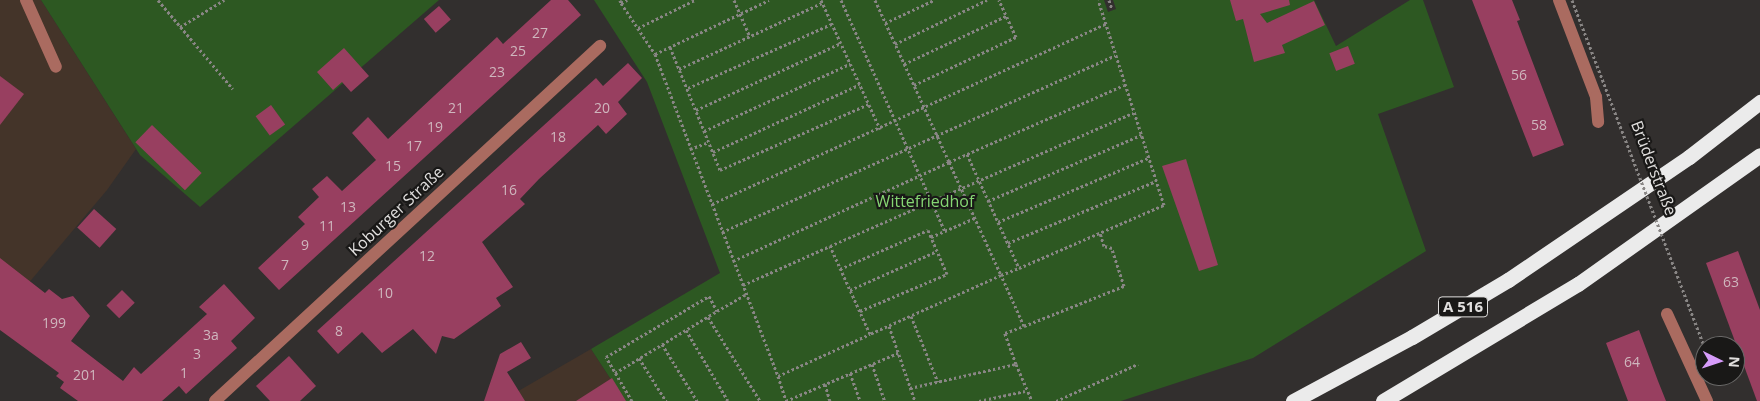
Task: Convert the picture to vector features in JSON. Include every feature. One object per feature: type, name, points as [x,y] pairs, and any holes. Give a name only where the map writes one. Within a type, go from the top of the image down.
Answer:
[{"type":"highway","name":"A 516","points":[[1293,401],[1412,337],[1508,280],[1690,157],[1760,102]]},
{"type":"highway","name":"A 516","points":[[1383,401],[1578,284],[1760,155]]},
{"type":"street","points":[[26,0],[56,66]]},
{"type":"street","points":[[1559,0],[1596,96],[1598,122]]},
{"type":"street","name":"Koburger Straße","points":[[215,401],[600,46]]},
{"type":"street","points":[[1666,314],[1708,401]]},
{"type":"path","points":[[158,0],[233,89]]},
{"type":"path","points":[[180,27],[224,0]]},
{"type":"path","points":[[627,0],[620,1],[655,54],[786,401],[898,353]]},
{"type":"path","points":[[638,28],[696,0]]},
{"type":"path","points":[[734,0],[750,37]]},
{"type":"path","points":[[655,54],[769,0]]},
{"type":"path","points":[[841,0],[945,231]]},
{"type":"path","points":[[876,0],[894,44],[1024,326]]},
{"type":"path","points":[[885,23],[934,0]]},
{"type":"path","points":[[894,44],[987,0]]},
{"type":"path","points":[[914,85],[1016,37],[999,0]]},
{"type":"path","points":[[778,376],[1001,275],[1164,205],[1098,0]]},
{"type":"path","points":[[1109,0],[1112,9]]},
{"type":"path","name":"Brüderstraße","points":[[1572,0],[1700,336]]},
{"type":"path","points":[[679,69],[821,2],[880,129]]},
{"type":"path","points":[[904,64],[1006,16]]},
{"type":"path","points":[[688,88],[832,24]]},
{"type":"path","points":[[712,204],[925,109],[1106,24]]},
{"type":"path","points":[[696,110],[841,43]]},
{"type":"path","points":[[670,47],[720,170],[869,104]]},
{"type":"path","points":[[722,232],[936,133],[1115,55]]},
{"type":"path","points":[[704,131],[850,64]]},
{"type":"path","points":[[713,152],[860,85]]},
{"type":"path","points":[[733,260],[1124,85]]},
{"type":"path","points":[[743,285],[1133,112]]},
{"type":"path","points":[[988,201],[1140,135]]},
{"type":"path","points":[[690,149],[709,142]]},
{"type":"path","points":[[967,154],[1020,268]]},
{"type":"path","points":[[998,222],[1148,158]]},
{"type":"path","points":[[1008,244],[1156,181]]},
{"type":"path","points":[[931,237],[975,218]]},
{"type":"path","points":[[840,269],[928,230],[947,274],[860,311]]},
{"type":"path","points":[[1032,401],[1025,391],[1005,333],[1124,286],[1112,248],[1104,246],[1100,233]]},
{"type":"path","points":[[830,246],[870,334]]},
{"type":"path","points":[[850,290],[937,251]]},
{"type":"path","points":[[615,373],[746,294]]},
{"type":"path","points":[[632,401],[606,357],[709,296],[717,311]]},
{"type":"path","points":[[911,316],[938,382]]},
{"type":"path","points":[[708,317],[760,401]]},
{"type":"path","points":[[889,326],[914,401]]},
{"type":"path","points":[[686,330],[728,401]]},
{"type":"path","points":[[662,344],[697,401]]},
{"type":"path","points":[[639,358],[666,401]]},
{"type":"path","points":[[872,364],[885,401]]},
{"type":"path","points":[[910,388],[1016,364]]},
{"type":"path","points":[[1056,401],[1138,364]]},
{"type":"path","points":[[850,373],[860,401]]},
{"type":"path","points":[[824,384],[830,401]]},
{"type":"path","points":[[978,401],[1025,391]]},
{"type":"shaded area","points":[[0,0],[41,0],[136,149],[107,190],[0,317]]},
{"type":"shaded area","points":[[591,349],[625,401],[501,401]]},
{"type":"green space","points":[[41,0],[439,0],[200,207],[140,155]]},
{"type":"green space","name":"Wittefriedhof","points":[[594,0],[1104,0],[1108,12],[1116,9],[1113,0],[1314,0],[1336,46],[1410,0],[1423,0],[1454,87],[1378,114],[1426,251],[1253,358],[1121,401],[625,401],[591,349],[720,273],[647,82]]},
{"type":"building","points":[[551,0],[568,0],[581,15],[279,290],[258,268],[305,224],[298,217],[319,197],[312,189],[327,176],[342,191],[376,160],[352,133],[368,117],[388,139],[497,37],[503,44]]},
{"type":"building","points":[[1230,0],[1289,0],[1290,5],[1260,14],[1267,23],[1314,1],[1325,25],[1282,45],[1285,53],[1254,62],[1243,19],[1236,21]]},
{"type":"building","points":[[1472,0],[1512,0],[1520,20],[1517,21],[1564,145],[1533,157]]},
{"type":"building","points":[[439,6],[451,20],[436,33],[424,19]]},
{"type":"building","points":[[1348,46],[1355,64],[1336,71],[1329,53]]},
{"type":"building","points":[[344,48],[369,76],[351,92],[342,82],[333,90],[317,72]]},
{"type":"building","points":[[628,63],[642,78],[618,102],[627,114],[606,134],[598,125],[539,179],[520,199],[525,204],[482,242],[513,287],[496,298],[501,306],[454,339],[442,336],[436,354],[413,329],[382,353],[362,332],[338,354],[317,331],[596,78],[603,86]]},
{"type":"building","points":[[0,76],[24,94],[0,125]]},
{"type":"building","points":[[271,105],[285,124],[270,136],[256,116]]},
{"type":"building","points":[[152,125],[202,173],[185,190],[135,142]]},
{"type":"building","points":[[1186,159],[1218,265],[1199,271],[1162,166]]},
{"type":"building","points":[[94,209],[116,229],[100,248],[77,228]]},
{"type":"building","points":[[1738,251],[1760,310],[1760,401],[1757,401],[1745,369],[1745,336],[1733,336],[1706,263]]},
{"type":"building","points":[[0,258],[45,293],[49,289],[62,299],[73,296],[90,316],[71,341],[123,381],[134,367],[141,374],[207,314],[199,307],[224,284],[255,318],[231,341],[237,348],[186,394],[179,386],[162,401],[78,401],[60,388],[64,382],[56,376],[59,373],[0,330]]},
{"type":"building","points":[[122,290],[135,303],[119,318],[106,306]]},
{"type":"building","points":[[1639,330],[1666,401],[1628,401],[1606,343]]},
{"type":"building","points":[[521,342],[531,358],[507,372],[525,401],[484,401],[500,354]]},
{"type":"building","points":[[289,356],[316,386],[300,401],[270,401],[256,386]]},
{"type":"building","points":[[612,378],[626,401],[576,401]]}]
